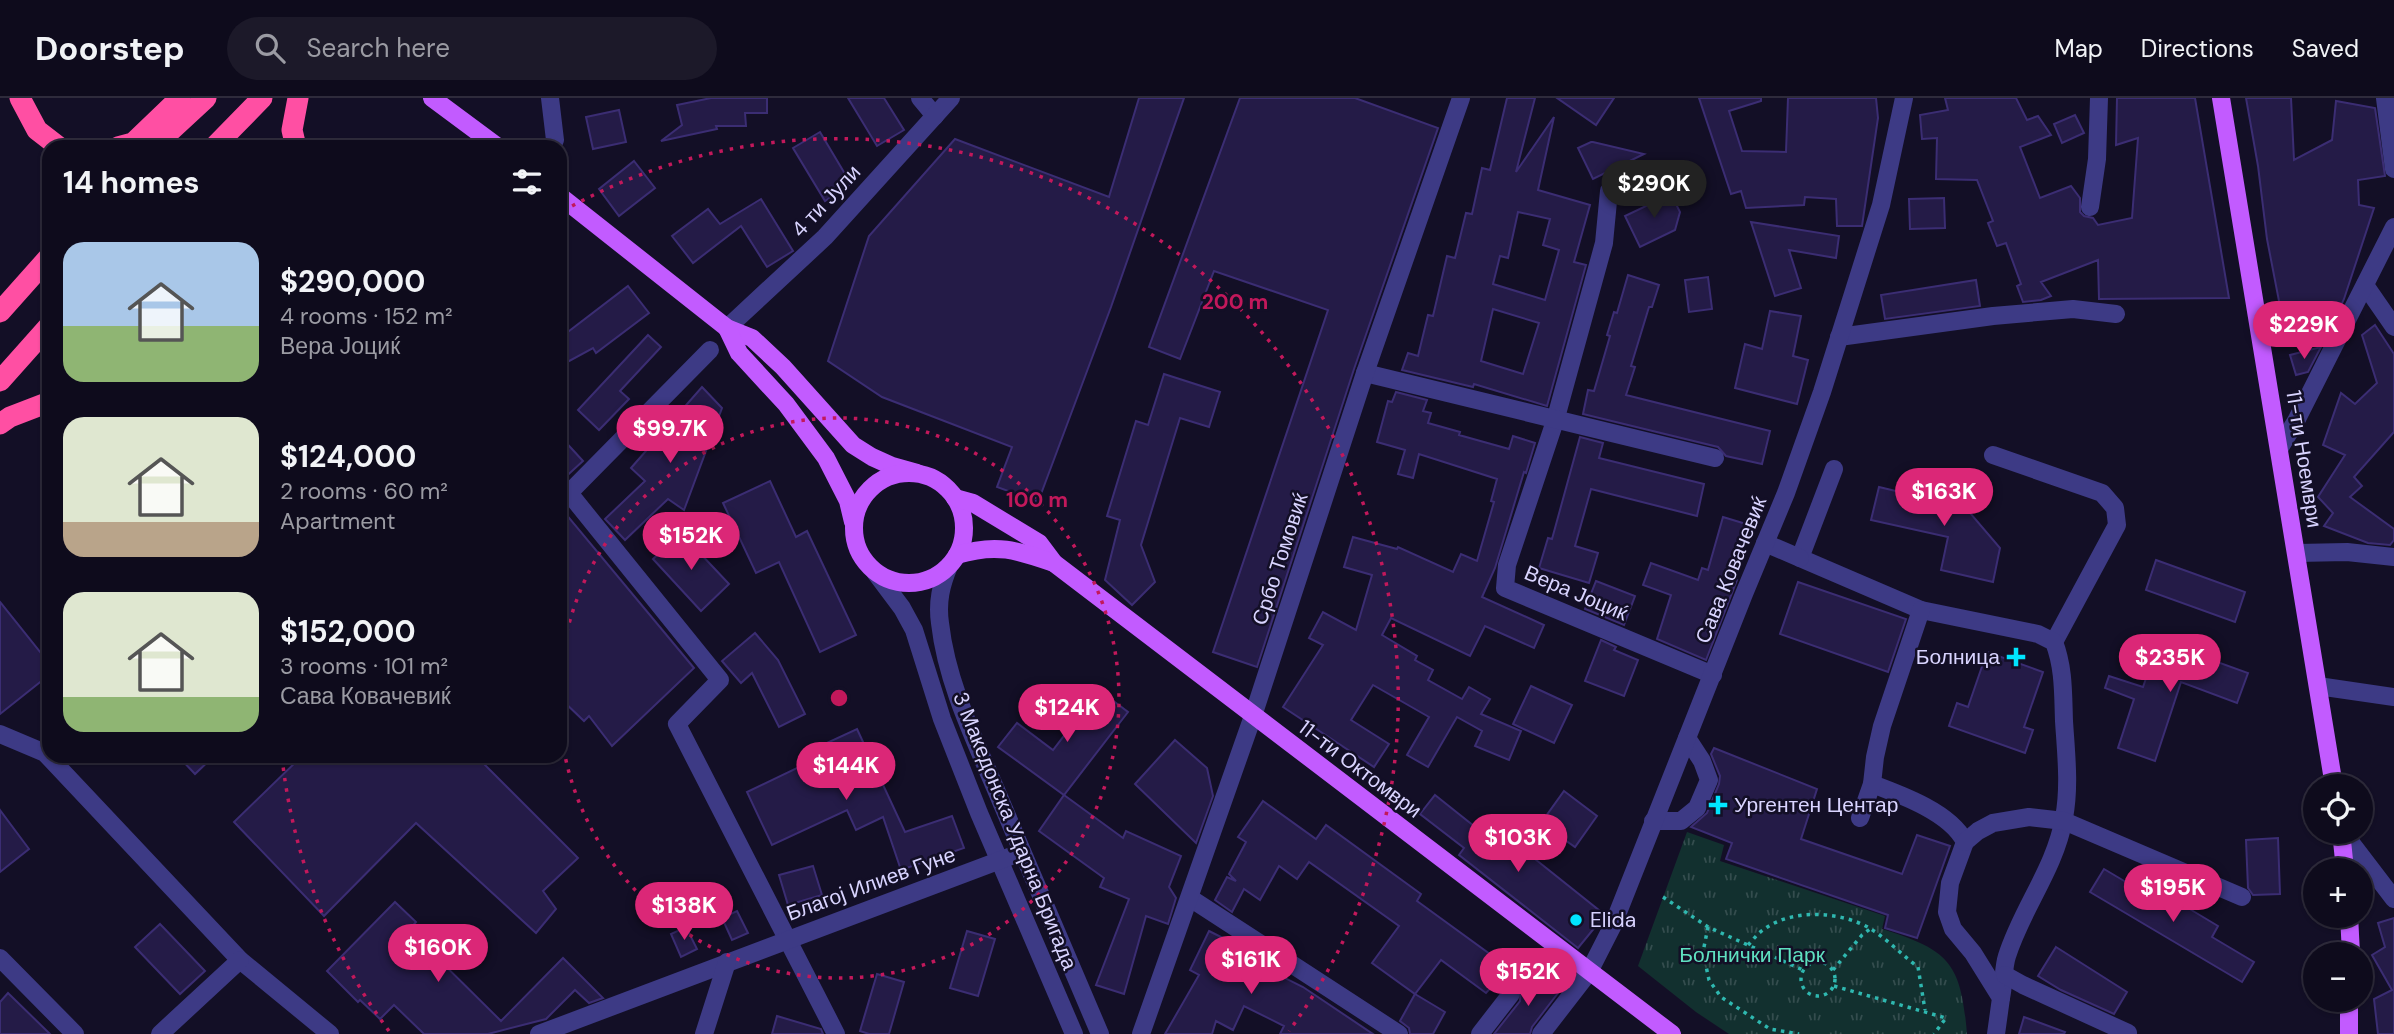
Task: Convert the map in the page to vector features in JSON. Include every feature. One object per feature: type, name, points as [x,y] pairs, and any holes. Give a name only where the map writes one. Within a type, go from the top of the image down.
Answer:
[{"type":"highway","points":[[20,98],[37,130],[50,140]]},
{"type":"highway","points":[[136,140],[180,98]]},
{"type":"highway","points":[[161,140],[206,98]]},
{"type":"highway","points":[[221,140],[262,98]]},
{"type":"highway","points":[[294,140],[292,130],[298,98]]},
{"type":"highway","points":[[0,312],[42,265]]},
{"type":"highway","points":[[0,382],[42,334]]},
{"type":"highway","points":[[0,424],[10,417],[42,405]]},
{"type":"main road","points":[[432,98],[489,140]]},
{"type":"main road","name":"11-ти Ноември","points":[[2221,98],[2332,774]]},
{"type":"main road","points":[[567,202],[727,328],[752,338],[783,367],[853,445],[892,466],[939,481],[955,498],[962,511],[964,526],[962,541],[953,560],[939,574],[913,583],[900,582],[875,572],[859,551],[848,501],[826,458],[786,404],[739,353],[727,328]]},
{"type":"main road","points":[[853,525],[856,512],[869,489],[891,475],[917,473]]},
{"type":"main road","points":[[955,498],[973,503],[1039,543],[1054,563]]},
{"type":"main road","points":[[953,560],[989,548],[1004,548],[1019,550],[1054,563]]},
{"type":"main road","name":"11-ти Октомври","points":[[1054,563],[1672,1034]]},
{"type":"main road","points":[[2347,1032],[2348,1012]]},
{"type":"street","points":[[551,98],[555,140]]},
{"type":"street","points":[[920,98],[935,116]]},
{"type":"street","name":"4 ти Јули","points":[[727,328],[825,237],[951,98]]},
{"type":"street","name":"Србо Томовиќ","points":[[1141,1034],[1253,716],[1365,373],[1461,98]]},
{"type":"street","name":"Сава Ковачевиќ","points":[[1541,1034],[1589,972],[1613,925],[1786,493],[1881,205],[1904,98]]},
{"type":"street","points":[[2090,206],[2097,159],[2099,98]]},
{"type":"street","points":[[2385,98],[2394,169]]},
{"type":"street","name":"Вера Јоциќ","points":[[1609,191],[1604,243],[1555,421],[1507,565],[1505,588],[1713,675]]},
{"type":"street","points":[[2279,449],[2296,421],[2394,227]]},
{"type":"street","points":[[2365,285],[2394,327]]},
{"type":"street","points":[[1839,337],[1993,316],[2073,309],[2116,314]]},
{"type":"street","points":[[710,350],[569,493],[720,680],[677,724],[836,1034]]},
{"type":"street","points":[[1365,373],[1715,458]]},
{"type":"street","points":[[1993,455],[2102,493],[2115,508],[2117,525],[2054,642]]},
{"type":"street","points":[[1800,558],[1834,469]]},
{"type":"street","points":[[1765,543],[1921,610],[2038,634],[2054,642],[2061,660],[2067,801],[2064,821],[2046,876],[2014,936],[2005,960],[1996,1034]]},
{"type":"street","points":[[2297,553],[2347,552],[2394,557]]},
{"type":"street","name":"3 Македонска Ударна Бригада","points":[[953,560],[939,600],[943,644],[958,695],[979,751],[1100,1034]]},
{"type":"street","name":"3 Македонска Ударна Бригада","points":[[875,572],[902,608],[914,630],[942,719],[1074,1034]]},
{"type":"street","points":[[1860,818],[1872,785],[1882,726],[1921,610]]},
{"type":"street","points":[[2318,686],[2394,696]]},
{"type":"street","points":[[0,734],[42,751]]},
{"type":"street","points":[[1653,821],[1681,821],[1698,808],[1709,780],[1702,761],[1687,738]]},
{"type":"street","points":[[55,763],[240,960],[330,1034]]},
{"type":"street","points":[[1872,785],[1921,805],[1960,832],[1965,842]]},
{"type":"street","points":[[2001,998],[1973,953],[1953,929],[1947,912],[1950,883],[1965,842],[1993,823],[2029,817],[2064,821],[2242,897]]},
{"type":"street","points":[[2352,844],[2394,899]]},
{"type":"street","name":"Благој Илиев Гуне","points":[[539,1034],[1022,852]]},
{"type":"street","points":[[1189,898],[1399,1034]]},
{"type":"street","points":[[0,958],[75,1034]]},
{"type":"street","points":[[160,1034],[240,960]]},
{"type":"street","points":[[704,1034],[727,962]]},
{"type":"street","points":[[2005,975],[2128,1033]]},
{"type":"street","points":[[1480,1034],[1511,994]]},
{"type":"path","points":[[1663,897],[1708,927],[1803,970]]},
{"type":"path","points":[[1748,945],[1763,929],[1786,918],[1816,915],[1845,918],[1870,929],[1917,967],[1925,1010]]},
{"type":"path","points":[[1708,927],[1703,952],[1709,980],[1721,997],[1770,1029],[1799,1034]]},
{"type":"path","points":[[1833,970],[1870,929]]},
{"type":"path","points":[[1823,962],[1833,970],[1834,986],[1827,995],[1810,995],[1802,987],[1803,970],[1812,963],[1823,962]]},
{"type":"path","points":[[1834,986],[1925,1010],[1945,1018],[1934,1034]]},
{"type":"green space","name":"Болнички Парк","points":[[1687,832],[1724,845],[1720,861],[1885,916],[1882,929],[1937,952],[1947,962],[1961,990],[1967,1034],[1729,1034],[1696,1012],[1638,966]]},
{"type":"building","points":[[711,98],[767,98],[767,113],[745,113],[746,126],[716,126],[717,129],[661,141],[682,125],[677,105]]},
{"type":"building","points":[[848,98],[884,98],[904,130],[877,146]]},
{"type":"building","points":[[1139,98],[1184,98],[1111,307],[1038,502],[997,487],[1012,447],[882,397],[828,361],[869,236],[955,139],[1109,197]]},
{"type":"building","points":[[1240,98],[1355,98],[1438,128],[1354,369],[1257,667],[1213,652],[1328,310],[1214,271],[1180,359],[1149,347]]},
{"type":"building","points":[[1507,98],[1535,98],[1516,172],[1554,117],[1538,190],[1590,205],[1574,262],[1586,265],[1547,406],[1474,384],[1473,387],[1402,370],[1408,353],[1418,356],[1428,315],[1433,316],[1447,256],[1455,258],[1466,213],[1472,214],[1482,168],[1490,170]],"holes":[[[1518,212],[1550,219],[1543,245],[1559,250],[1545,300],[1493,284],[1500,256],[1508,258]],[[1493,309],[1539,323],[1523,374],[1481,361]]]},
{"type":"building","points":[[1557,98],[1614,98],[1596,125]]},
{"type":"building","points":[[1699,98],[1761,98],[1761,101],[1729,111],[1742,151],[1786,152],[1788,98],[1876,98],[1878,118],[1862,226],[1837,226],[1836,199],[1805,197],[1804,205],[1746,208],[1741,191],[1731,194]]},
{"type":"building","points":[[1945,98],[2016,98],[2027,120],[2038,116],[2051,135],[2020,147],[2040,198],[2071,186],[2080,198],[2080,212],[2093,218],[2098,225],[2132,218],[2138,138],[2116,145],[2117,98],[2195,98],[2229,298],[2099,299],[2098,260],[2041,282],[2051,296],[2023,302],[2017,286],[2021,284],[2006,243],[1997,246],[1988,223],[1993,221],[1977,180],[1936,179],[1937,138],[1922,139],[1920,115],[1948,110]]},
{"type":"building","points":[[2246,98],[2291,98],[2294,160],[2332,140],[2336,101],[2375,108],[2385,176],[2358,180],[2359,205],[2374,208],[2344,299],[2331,327],[2311,317],[2284,327],[2267,239]]},
{"type":"building","points":[[619,110],[626,142],[593,149],[586,117]]},
{"type":"building","points":[[2075,115],[2084,133],[2062,143],[2054,124]]},
{"type":"building","points":[[820,132],[851,184],[825,201],[793,148]]},
{"type":"building","points":[[1591,142],[1644,154],[1593,179],[1578,148]]},
{"type":"building","points":[[634,161],[655,188],[619,216],[599,189]]},
{"type":"building","points":[[1671,194],[1680,212],[1675,230],[1640,247],[1625,216]]},
{"type":"building","points":[[1944,198],[1945,228],[1910,229],[1909,199]]},
{"type":"building","points":[[761,199],[793,251],[767,267],[741,226],[693,263],[672,236],[708,209],[720,224]]},
{"type":"building","points":[[1751,222],[1839,236],[1836,258],[1789,250],[1801,288],[1775,296]]},
{"type":"building","points":[[1628,275],[1659,285],[1652,307],[1649,307],[1631,366],[1635,367],[1626,395],[1770,431],[1762,464],[1726,456],[1718,447],[1583,414],[1588,390],[1594,391],[1610,336],[1607,335],[1614,312],[1617,313]]},
{"type":"building","points":[[1708,277],[1712,309],[1689,312],[1685,280]]},
{"type":"building","points":[[1976,280],[1980,306],[1885,319],[1881,295]]},
{"type":"building","points":[[628,286],[649,313],[596,353],[593,348],[567,362],[567,333]]},
{"type":"building","points":[[1770,311],[1801,316],[1793,356],[1808,360],[1797,404],[1735,388],[1745,344],[1762,349]]},
{"type":"building","points":[[2375,325],[2394,354],[2394,432],[2354,477],[2362,486],[2350,497],[2394,529],[2394,540],[2390,545],[2368,543],[2324,526],[2333,513],[2318,497],[2345,455],[2323,445],[2341,393],[2355,404],[2377,383],[2362,335]]},
{"type":"building","points":[[648,335],[661,347],[620,391],[629,399],[599,430],[578,410]]},
{"type":"building","points":[[2321,347],[2308,372],[2296,375],[2290,355]]},
{"type":"building","points":[[1164,374],[1220,392],[1209,427],[1180,418],[1141,545],[1155,582],[1132,605],[1105,580],[1120,520],[1107,516],[1136,421],[1148,425]]},
{"type":"building","points":[[702,387],[722,408],[684,510],[668,499],[625,540],[605,519],[645,481],[631,468]]},
{"type":"building","points":[[1396,392],[1427,400],[1423,411],[1431,413],[1428,423],[1460,432],[1459,435],[1509,449],[1513,436],[1535,443],[1495,568],[1482,597],[1544,625],[1534,648],[1485,626],[1470,656],[1391,618],[1382,635],[1417,656],[1415,660],[1433,670],[1428,680],[1462,699],[1469,687],[1490,699],[1481,714],[1521,731],[1509,760],[1475,746],[1482,731],[1457,717],[1428,767],[1407,755],[1429,717],[1373,685],[1351,720],[1389,744],[1374,767],[1283,707],[1323,645],[1309,638],[1323,612],[1356,630],[1372,575],[1344,567],[1353,537],[1397,549],[1398,547],[1453,572],[1461,554],[1477,561],[1494,502],[1491,501],[1497,479],[1419,454],[1413,478],[1398,474],[1405,450],[1377,442],[1388,401],[1392,402]]},
{"type":"building","points":[[1580,437],[1603,443],[1599,458],[1704,484],[1697,516],[1591,489],[1575,546],[1598,553],[1589,583],[1539,568],[1548,538],[1552,539]]},
{"type":"building","points":[[567,444],[583,461],[567,476]]},
{"type":"building","points":[[770,481],[796,537],[807,531],[856,635],[820,652],[779,562],[756,573],[723,503]]},
{"type":"building","points":[[1954,485],[1972,486],[1970,513],[2000,548],[1993,582],[1941,570],[1948,537],[1871,520],[1879,487],[1929,499],[1947,498]]},
{"type":"building","points":[[567,515],[694,668],[612,746],[589,716],[584,721],[567,705]]},
{"type":"building","points":[[1723,517],[1746,524],[1731,578],[1737,580],[1706,660],[1657,639],[1671,595],[1643,585],[1651,563],[1698,580],[1702,568],[1708,570]]},
{"type":"building","points":[[681,533],[729,584],[701,611],[653,559]]},
{"type":"building","points":[[2156,560],[2245,592],[2235,622],[2146,590]]},
{"type":"building","points":[[1596,581],[1635,596],[1624,625],[1585,609]]},
{"type":"building","points":[[1798,582],[1906,619],[1888,672],[1780,634]]},
{"type":"building","points":[[0,602],[42,654],[42,681],[0,714]]},
{"type":"building","points":[[755,633],[778,660],[805,714],[779,727],[752,673],[741,683],[722,661]]},
{"type":"building","points":[[1601,640],[1616,647],[1614,650],[1638,660],[1624,696],[1585,681]]},
{"type":"building","points":[[2159,641],[2248,673],[2237,703],[2181,682],[2155,761],[2118,748],[2134,699],[2105,688],[2109,676],[2143,687]]},
{"type":"building","points":[[1987,652],[2043,672],[2024,727],[2033,730],[2025,753],[1949,726],[1957,703],[1968,707]]},
{"type":"building","points":[[1531,686],[1572,705],[1554,743],[1513,724]]},
{"type":"building","points":[[1099,690],[1128,712],[1064,795],[998,747],[1017,723],[1053,750]]},
{"type":"building","points":[[857,729],[905,832],[952,816],[964,848],[901,870],[883,817],[856,830],[847,810],[772,845],[747,792],[820,757],[816,748]]},
{"type":"building","points":[[1175,740],[1207,768],[1213,796],[1196,843],[1135,784]]},
{"type":"building","points":[[1714,748],[1817,789],[1801,839],[1902,874],[1917,835],[1950,846],[1917,938],[1885,928],[1888,915],[1726,859],[1732,843],[1691,827],[1707,813],[1719,784],[1720,776],[1711,754]]},
{"type":"building","points":[[185,763],[207,763],[195,774]]},
{"type":"building","points":[[295,763],[483,763],[578,858],[543,891],[556,909],[536,933],[416,823],[324,916],[234,822]]},
{"type":"building","points":[[1564,791],[1597,816],[1575,847],[1541,823]]},
{"type":"building","points":[[1064,795],[1123,838],[1126,831],[1181,856],[1169,887],[1176,898],[1168,924],[1146,916],[1124,994],[1096,985],[1129,899],[1100,887],[1104,878],[1039,831]]},
{"type":"building","points":[[1435,795],[1479,830],[1486,820],[1605,915],[1578,948],[1459,855],[1464,848],[1420,814]]},
{"type":"building","points":[[1263,801],[1316,839],[1326,825],[1421,894],[1417,901],[1509,968],[1486,993],[1441,960],[1415,994],[1372,963],[1399,926],[1309,862],[1297,879],[1279,866],[1260,900],[1244,889],[1232,912],[1215,900],[1227,877],[1236,881],[1229,874],[1246,842],[1238,837]]},
{"type":"building","points":[[0,810],[29,849],[0,872]]},
{"type":"building","points":[[2278,838],[2280,894],[2253,895],[2248,888],[2246,840]]},
{"type":"building","points":[[813,866],[822,895],[788,905],[779,875]]},
{"type":"building","points":[[2104,869],[2163,904],[2168,896],[2218,926],[2212,937],[2254,962],[2242,982],[2090,892]]},
{"type":"building","points":[[395,902],[416,922],[409,930],[501,1021],[563,958],[603,998],[589,1003],[575,990],[546,1019],[488,1034],[424,1034],[394,1005],[380,1019],[360,1000],[358,1002],[327,971]]},
{"type":"building","points":[[737,911],[748,933],[732,940],[722,918]]},
{"type":"building","points":[[2394,918],[2394,1034],[2378,1034],[2374,999],[2392,990],[2373,957],[2385,947],[2378,923]]},
{"type":"building","points":[[160,924],[205,971],[180,994],[135,947]]},
{"type":"building","points":[[686,927],[697,949],[681,957],[671,934]]},
{"type":"building","points":[[967,931],[995,939],[978,996],[950,988]]},
{"type":"building","points":[[1209,931],[1241,947],[1240,951],[1265,963],[1263,967],[1303,987],[1373,1034],[1280,1034],[1284,1026],[1244,1006],[1233,1030],[1216,1021],[1212,1034],[1165,1034],[1199,975],[1190,970]]},
{"type":"building","points":[[2056,947],[2127,992],[2114,1014],[2061,990],[2038,976]]},
{"type":"building","points":[[877,974],[904,982],[889,1034],[860,1031]]},
{"type":"building","points":[[1532,974],[1558,993],[1532,1027],[1530,1034],[1494,1034],[1520,1001],[1521,989]]},
{"type":"building","points":[[8,993],[50,1034],[0,1034],[0,1002]]},
{"type":"building","points":[[1415,994],[1445,1012],[1433,1034],[1410,1034],[1409,1028],[1400,1021]]},
{"type":"building","points":[[777,1016],[821,1029],[823,1034],[772,1034]]},
{"type":"building","points":[[2024,1017],[2065,1032],[2019,1034]]},
{"type":"place","name":"Болница","points":[[2016,657]]},
{"type":"place","name":"Ургентен Центар","points":[[1718,805]]},
{"type":"place","name":"Elida","points":[[1576,920]]}]
